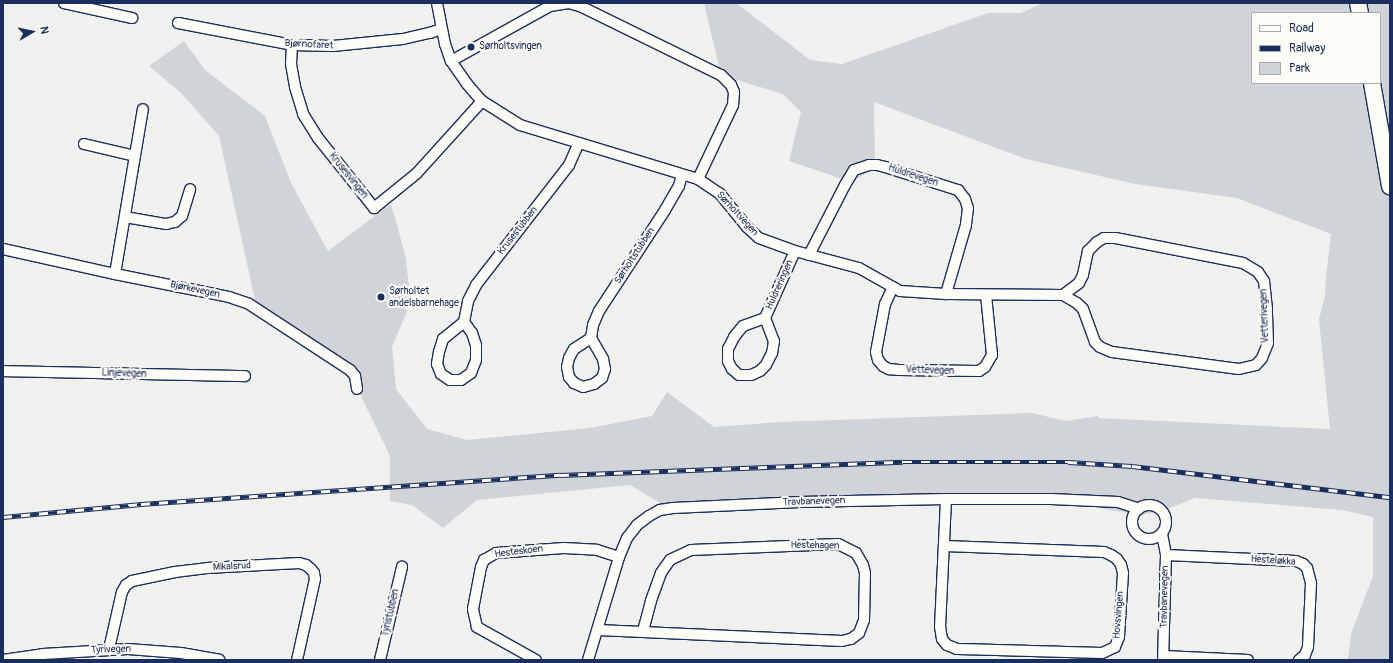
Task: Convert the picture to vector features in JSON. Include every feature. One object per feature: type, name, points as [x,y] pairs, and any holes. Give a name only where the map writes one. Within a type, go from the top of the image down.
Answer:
[{"type":"main road","points":[[1372,84],[1390,186]]},
{"type":"street","points":[[64,3],[132,18]]},
{"type":"street","name":"Sørholtvegen","points":[[437,3],[441,29],[452,61],[466,84],[482,101],[520,125],[698,179],[720,194],[747,227],[759,238],[795,251],[859,268],[900,291],[912,293],[986,295],[1063,295]]},
{"type":"street","points":[[452,61],[550,6],[570,3],[588,10],[721,75],[731,84],[734,92],[733,105],[698,179]]},
{"type":"street","name":"Bjørnofaret","points":[[178,23],[292,45],[333,46],[357,45],[403,39],[430,34],[441,29]]},
{"type":"street","name":"Krusesvingen","points":[[292,45],[294,87],[303,114],[318,138],[374,208],[416,173],[482,101]]},
{"type":"street","points":[[115,274],[143,109]]},
{"type":"street","name":"Krusestubben","points":[[464,322],[468,301],[476,285],[569,165],[579,143]]},
{"type":"street","points":[[84,144],[135,156]]},
{"type":"street","name":"Huldrevegen","points":[[809,255],[854,170],[877,164],[958,190],[965,198],[968,208],[966,225],[946,294]]},
{"type":"street","name":"Sørholtstubben","points":[[591,338],[593,325],[599,312],[665,210],[679,186],[682,175]]},
{"type":"street","points":[[125,217],[166,224],[175,222],[182,216],[190,189]]},
{"type":"street","name":"Vetterivegen","points":[[1104,238],[1115,238],[1242,263],[1258,272],[1264,281],[1268,343],[1264,354],[1256,365],[1239,369],[1112,352],[1100,347],[1095,342],[1083,309],[1077,303],[1063,295],[1079,283],[1083,275],[1088,251],[1097,242],[1104,238]]},
{"type":"street","name":"Bjørkevegen","points":[[3,249],[229,297],[248,304],[310,345],[347,367],[355,376],[357,389]]},
{"type":"street","name":"Huldreringen","points":[[766,318],[743,326],[734,337],[728,349],[728,361],[732,369],[739,375],[751,375],[760,371],[766,365],[772,353],[774,341],[766,318],[795,251]]},
{"type":"street","name":"Vettevegen","points":[[893,287],[885,304],[876,352],[878,360],[883,366],[890,369],[899,370],[979,371],[985,367],[992,355],[986,295]]},
{"type":"street","points":[[464,322],[472,333],[476,345],[476,360],[471,373],[461,380],[450,380],[441,374],[438,364],[438,352],[443,339],[464,322]]},
{"type":"street","points":[[591,338],[603,359],[605,369],[602,378],[594,384],[583,387],[574,384],[569,377],[567,368],[569,358],[574,349],[591,338]]},
{"type":"street","name":"Linjevegen","points":[[3,371],[245,376]]},
{"type":"street","name":"Travbanevegen","points":[[588,660],[619,557],[627,538],[637,525],[660,510],[673,508],[800,502],[946,499],[1051,499],[1118,502],[1139,509]]},
{"type":"street","name":"Hovsvingen","points":[[944,546],[1104,552],[1111,555],[1117,559],[1121,565],[1122,573],[1119,637],[1115,648],[1102,653],[963,649],[947,645],[942,639],[940,628],[946,499]]},
{"type":"street","points":[[1151,505],[1162,511],[1166,523],[1162,534],[1155,538],[1147,539],[1134,531],[1132,523],[1134,515],[1139,509],[1151,505]]},
{"type":"street","name":"Travbanevegen","points":[[1162,534],[1166,555],[1163,658]]},
{"type":"street","name":"Hestehagen","points":[[598,630],[842,641],[851,639],[859,633],[864,620],[865,573],[863,565],[856,552],[838,544],[691,550],[670,560],[661,573],[643,631]]},
{"type":"street","name":"Hesteskoen","points":[[536,660],[477,627],[473,609],[481,567],[484,560],[496,553],[564,548],[597,550],[619,557]]},
{"type":"street","name":"Hesteløkka","points":[[1166,555],[1296,561],[1303,564],[1307,568],[1310,583],[1308,647],[1305,655],[1299,660]]},
{"type":"street","name":"Mikalsrud","points":[[109,649],[120,596],[126,585],[132,581],[175,572],[201,569],[299,563],[306,565],[311,569],[314,573],[315,579],[297,660]]},
{"type":"street","name":"Tyristubben","points":[[380,660],[402,567]]},
{"type":"street","name":"Tyrivegen","points":[[3,660],[43,654],[109,649],[157,650],[220,660]]},
{"type":"street","points":[[1163,658],[1248,660]]},
{"type":"green space","points":[[704,3],[736,3],[810,60],[842,64],[988,13],[1021,13],[1043,3],[1390,3],[1390,660],[1348,660],[1351,634],[1373,576],[1373,517],[1342,510],[1195,498],[1165,510],[1141,515],[1062,502],[835,497],[720,499],[667,507],[630,485],[477,500],[443,528],[412,505],[390,501],[390,456],[358,390],[336,364],[287,336],[255,300],[219,136],[181,93],[149,66],[184,41],[205,70],[265,116],[291,183],[328,251],[391,204],[405,254],[411,302],[392,347],[396,389],[427,429],[467,440],[590,428],[652,416],[667,392],[714,427],[779,422],[1032,413],[1066,421],[1098,416],[1098,418],[1330,429],[1319,319],[1325,296],[1331,234],[1237,198],[1135,184],[1026,159],[874,102],[875,168],[851,182],[789,161],[801,112],[783,94],[721,75]]},
{"type":"railway","points":[[3,517],[141,504],[560,475],[903,462],[1068,462],[1132,466],[1390,497]]},
{"type":"place","name":"Sørholtsvingen","points":[[471,47]]},
{"type":"place","name":"Sørholtet andelsbarnehage","points":[[381,297]]}]
